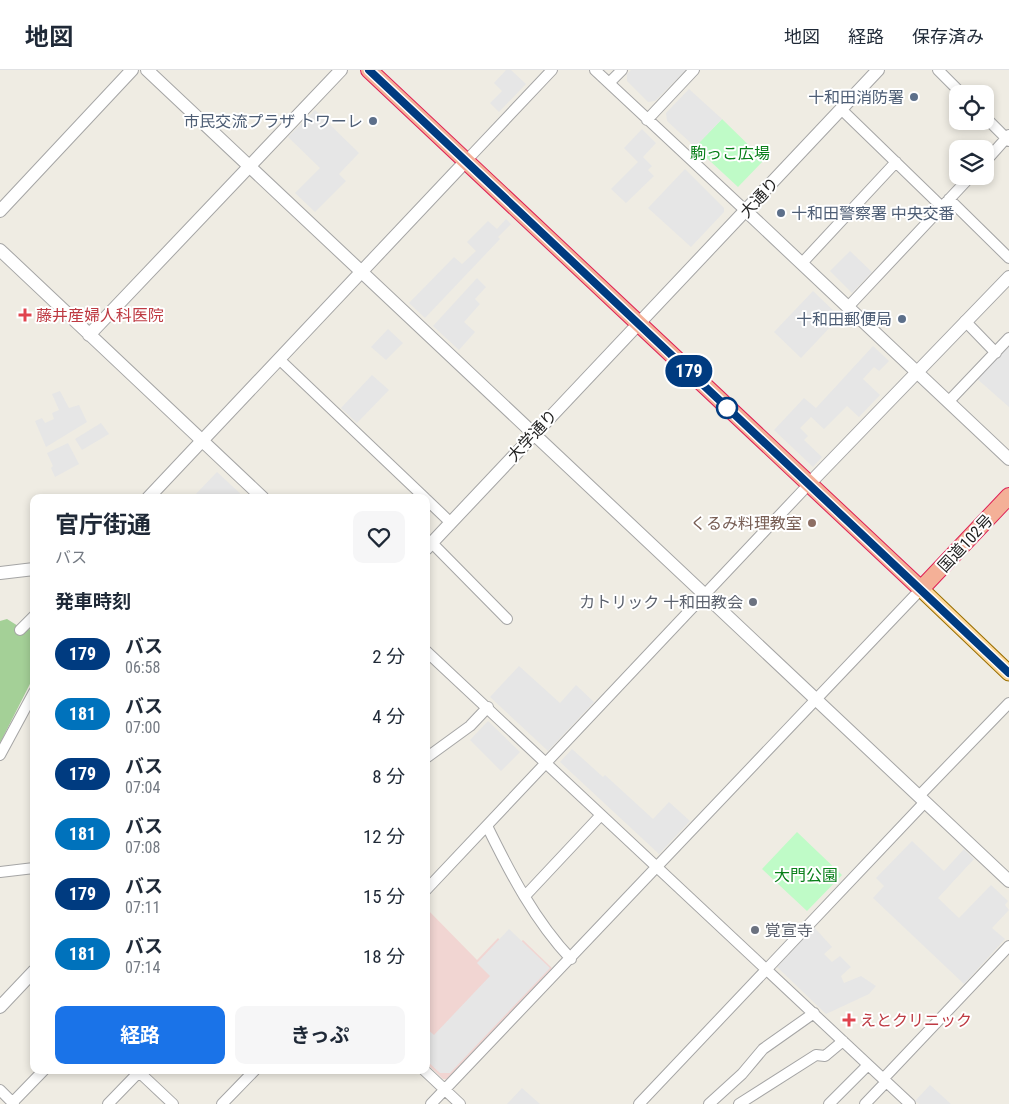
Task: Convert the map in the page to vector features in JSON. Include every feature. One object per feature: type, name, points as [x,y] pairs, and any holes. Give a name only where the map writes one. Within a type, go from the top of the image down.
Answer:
[{"type":"highway","points":[[369,70],[465,162],[638,321],[921,590]]},
{"type":"highway","name":"国道102号","points":[[921,590],[1009,496]]},
{"type":"main road","points":[[921,590],[1009,673]]},
{"type":"street","points":[[0,210],[132,70]]},
{"type":"street","points":[[148,70],[1009,881]]},
{"type":"street","points":[[89,335],[341,70]]},
{"type":"street","points":[[152,494],[552,70]]},
{"type":"street","points":[[595,70],[803,262],[1009,460]]},
{"type":"street","points":[[609,83],[622,70]]},
{"type":"street","points":[[647,120],[694,70]]},
{"type":"street","name":"大通り","points":[[638,321],[746,211],[878,70]]},
{"type":"street","points":[[938,70],[953,85]]},
{"type":"street","points":[[841,109],[896,162],[1009,258]]},
{"type":"street","points":[[994,125],[1008,138],[994,153]]},
{"type":"street","points":[[803,262],[896,162]]},
{"type":"street","points":[[848,307],[963,185]]},
{"type":"street","points":[[0,250],[259,494]]},
{"type":"street","points":[[430,886],[809,484],[1009,277]]},
{"type":"street","name":"大学通り","points":[[430,545],[638,321]]},
{"type":"street","points":[[965,321],[996,352]]},
{"type":"street","points":[[949,401],[1009,338]]},
{"type":"street","points":[[280,360],[422,494]]},
{"type":"street","points":[[430,502],[451,523]]},
{"type":"street","points":[[430,547],[507,619]]},
{"type":"street","points":[[0,573],[30,569]]},
{"type":"street","points":[[431,1104],[921,590]]},
{"type":"street","points":[[20,630],[30,620]]},
{"type":"street","points":[[430,654],[910,1104]]},
{"type":"street","points":[[0,755],[30,699]]},
{"type":"street","points":[[639,1104],[1009,703]]},
{"type":"street","points":[[430,755],[470,726],[488,707]]},
{"type":"street","points":[[525,896],[601,815]]},
{"type":"street","points":[[487,826],[525,896],[554,941],[571,959]]},
{"type":"street","points":[[0,872],[30,868]]},
{"type":"street","points":[[865,1104],[1009,946]]},
{"type":"street","points":[[0,1007],[30,975]]},
{"type":"street","points":[[709,1104],[742,1074],[763,1049],[814,1013]]},
{"type":"street","points":[[739,1104],[816,1055],[825,1056],[843,1041]]},
{"type":"street","points":[[829,1104],[868,1064]]},
{"type":"street","points":[[0,1090],[14,1103],[40,1074]]},
{"type":"street","points":[[108,1104],[137,1074]]},
{"type":"street","points":[[141,1074],[173,1104]]},
{"type":"street","points":[[222,1104],[251,1074]]},
{"type":"street","points":[[428,1074],[460,1104]]},
{"type":"shaded area","points":[[506,70],[511,70],[526,84],[499,112],[490,103],[502,91],[494,83]]},
{"type":"shaded area","points":[[631,70],[686,70],[655,101],[648,102],[627,81],[627,74]]},
{"type":"shaded area","points":[[689,89],[722,119],[695,147],[667,121],[666,113]]},
{"type":"shaded area","points":[[315,110],[359,153],[339,174],[346,181],[315,212],[295,193],[320,168],[288,137]]},
{"type":"shaded area","points":[[642,129],[656,143],[643,157],[652,166],[648,170],[654,176],[626,203],[611,189],[638,162],[624,148]]},
{"type":"shaded area","points":[[685,169],[724,208],[724,212],[691,247],[648,208]]},
{"type":"shaded area","points":[[506,219],[511,224],[498,237],[500,239],[425,318],[409,303],[454,257],[462,264],[476,251],[467,242],[488,221],[497,229]]},
{"type":"shaded area","points":[[850,251],[872,272],[852,293],[830,271]]},
{"type":"shaded area","points":[[477,278],[486,287],[475,299],[480,304],[464,322],[475,332],[459,350],[433,326]]},
{"type":"shaded area","points":[[813,291],[837,314],[831,319],[834,323],[801,358],[774,332]]},
{"type":"shaded area","points":[[388,329],[403,343],[386,360],[371,347]]},
{"type":"shaded area","points":[[1009,340],[1009,407],[975,377]]},
{"type":"shaded area","points":[[873,346],[889,361],[879,371],[874,367],[863,379],[880,395],[859,417],[847,406],[824,429],[811,417],[800,428],[808,436],[804,440],[822,457],[813,467],[774,430],[804,398],[816,408]]},
{"type":"shaded area","points":[[372,375],[389,390],[357,423],[341,408]]},
{"type":"shaded area","points":[[60,391],[69,408],[79,405],[87,422],[46,447],[35,421],[42,418],[45,423],[54,419],[52,413],[59,410],[52,394]]},
{"type":"shaded area","points":[[101,423],[109,434],[82,450],[75,439]]},
{"type":"shaded area","points":[[68,443],[79,464],[55,477],[51,468],[53,466],[47,453]]},
{"type":"shaded area","points":[[217,472],[241,494],[196,494]]},
{"type":"shaded area","points":[[519,666],[560,703],[576,685],[594,702],[548,751],[490,697]]},
{"type":"shaded area","points":[[488,721],[520,752],[501,771],[470,740]]},
{"type":"shaded area","points":[[572,749],[603,777],[605,775],[653,819],[669,802],[690,821],[659,854],[560,762]]},
{"type":"shaded area","points":[[912,841],[944,871],[964,849],[974,859],[938,898],[959,918],[991,885],[1008,901],[1005,905],[1009,910],[992,928],[1005,939],[964,984],[873,898],[884,886],[876,878]]},
{"type":"shaded area","points":[[430,912],[477,960],[498,938],[510,951],[523,940],[552,968],[448,1079],[443,1079],[430,1067]]},
{"type":"shaded area","points":[[814,927],[832,947],[824,954],[832,962],[840,956],[851,967],[841,976],[844,983],[861,976],[876,986],[869,994],[826,1014],[777,967]]},
{"type":"shaded area","points":[[509,929],[550,968],[450,1073],[440,1073],[430,1064],[430,1032],[434,1035],[490,976],[477,963]]},
{"type":"shaded area","points":[[930,1085],[951,1104],[919,1104],[915,1101]]},
{"type":"shaded area","points":[[522,1088],[540,1104],[507,1104]]},
{"type":"green space","name":"駒っこ広場","points":[[722,119],[764,160],[738,187],[695,147]]},
{"type":"green space","points":[[7,619],[26,631],[30,629],[30,684],[0,743],[0,621]]},
{"type":"green space","name":"大門公園","points":[[797,832],[842,875],[807,911],[762,869]]},
{"type":"bus line","name":"179","points":[[369,70],[477,173],[638,321],[1009,673]]},
{"type":"place","name":"十和田消防署","points":[[914,97]]},
{"type":"place","name":"市民交流プラザ トワーレ","points":[[373,121]]},
{"type":"place","name":"十和田警察署 中央交番","points":[[781,213]]},
{"type":"place","name":"藤井産婦人科医院","points":[[25,315]]},
{"type":"place","name":"十和田郵便局","points":[[902,319]]},
{"type":"place","name":"くるみ料理教室","points":[[812,523]]},
{"type":"place","name":"カトリック 十和田教会","points":[[753,602]]},
{"type":"place","name":"覚宣寺","points":[[755,930]]},
{"type":"place","name":"えとクリニック","points":[[849,1020]]}]
